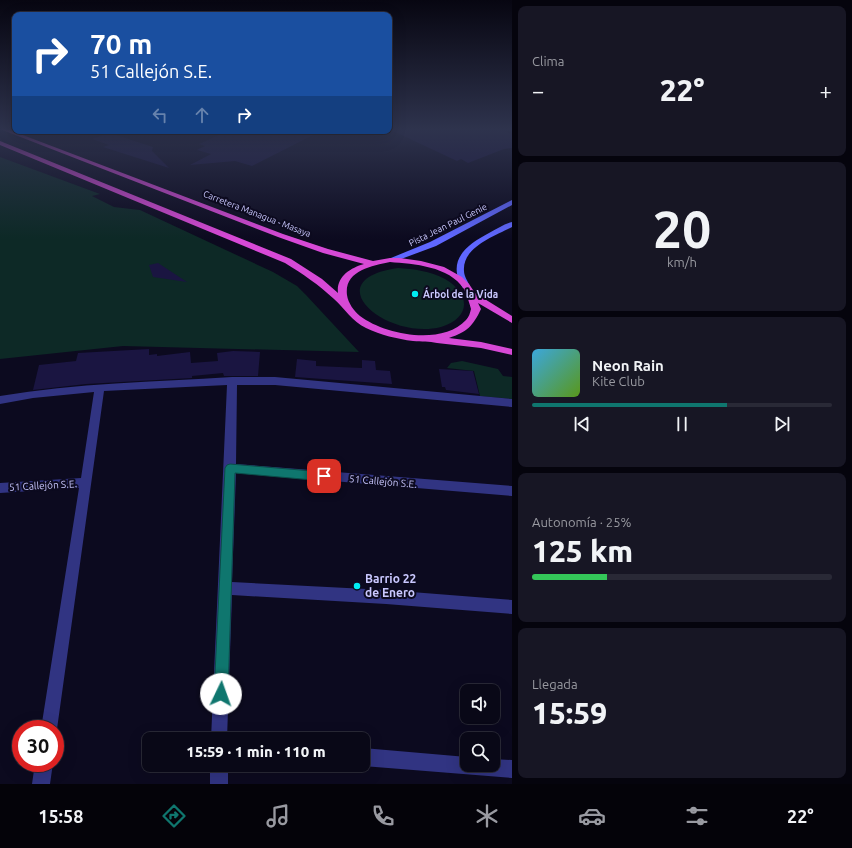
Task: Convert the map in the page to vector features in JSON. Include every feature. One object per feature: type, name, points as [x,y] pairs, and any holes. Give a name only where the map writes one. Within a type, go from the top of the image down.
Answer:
[{"type":"highway","points":[[55,166],[288,261],[319,281],[345,304],[356,317],[375,328],[398,336],[481,345],[512,352]]},
{"type":"highway","name":"Carretera Managua - Masaya","points":[[99,166],[303,244],[345,257],[372,263]]},
{"type":"highway","points":[[345,304],[341,291],[345,279],[355,269],[372,263],[390,260],[411,261],[432,266],[451,275],[468,290],[512,320]]},
{"type":"highway","points":[[422,338],[445,336],[461,329],[471,320],[476,310],[468,290]]},
{"type":"main road","name":"Pista Jean Paul Genie","points":[[390,260],[433,244],[512,202]]},
{"type":"main road","points":[[468,290],[460,272],[462,261],[466,252],[473,246],[512,224]]},
{"type":"street","points":[[219,732],[232,381]]},
{"type":"street","points":[[0,400],[32,394],[100,388],[232,381],[275,381],[512,403]]},
{"type":"street","points":[[50,720],[100,388]]},
{"type":"street","name":"51 Callejón S.E.","points":[[230,468],[512,491]]},
{"type":"street","name":"51 Callejón S.E.","points":[[0,488],[86,483]]},
{"type":"street","points":[[225,588],[386,597],[512,607]]},
{"type":"street","points":[[370,758],[512,769]]},
{"type":"street","points":[[41,784],[43,772]]},
{"type":"street","points":[[219,772],[219,784]]},
{"type":"green space","points":[[0,166],[23,166],[100,194],[92,196],[114,207],[140,210],[273,272],[297,286],[359,352],[123,346],[0,359]]},
{"type":"green space","points":[[398,268],[428,272],[445,279],[454,285],[463,298],[464,305],[458,318],[441,327],[420,329],[400,325],[382,318],[368,307],[360,296],[362,284],[374,275]]},
{"type":"green space","points":[[462,361],[498,369],[503,376],[512,377],[512,399],[480,396],[474,371],[447,368],[451,363]]},
{"type":"building","points":[[158,263],[187,282],[153,277],[149,265]]},
{"type":"building","points":[[149,349],[149,355],[157,354],[157,356],[190,352],[191,363],[218,361],[217,353],[233,351],[260,352],[258,376],[224,376],[223,373],[192,376],[192,378],[86,384],[33,390],[39,365],[76,361],[78,353]]},
{"type":"building","points":[[297,359],[316,361],[316,366],[362,368],[362,360],[375,361],[376,370],[390,371],[392,384],[295,377]]},
{"type":"building","points":[[439,369],[473,371],[479,394],[446,390],[445,387],[442,387]]},
{"type":"place","name":"Árbol de la Vida","points":[[415,294]]},
{"type":"place","name":"Barrio 22 de Enero","points":[[357,586]]},
{"type":"route","points":[[221,694],[230,468],[324,476]]}]
